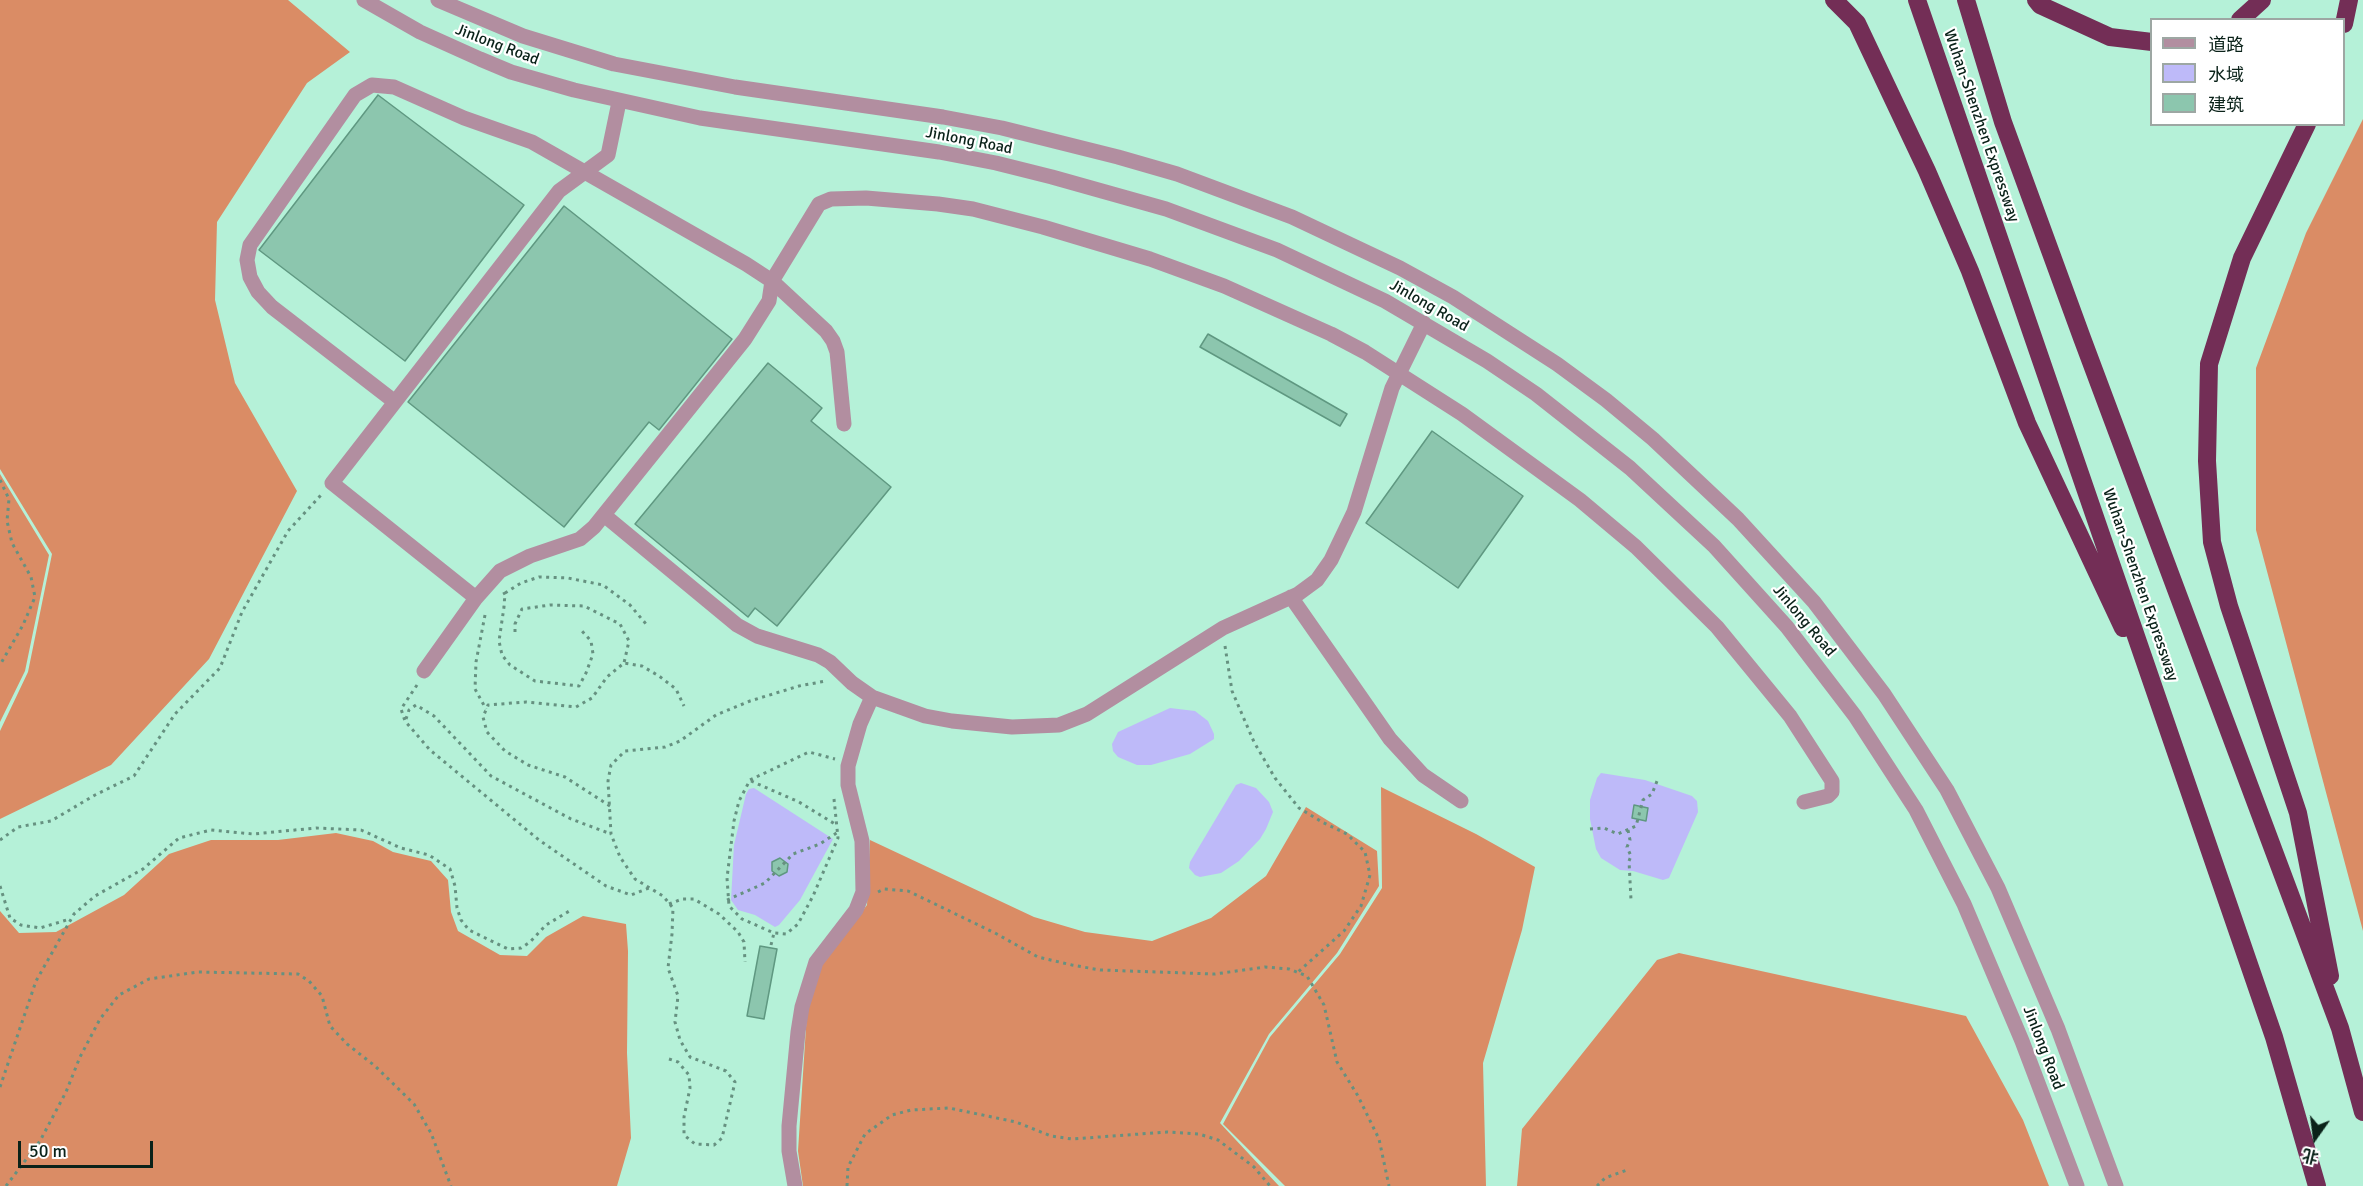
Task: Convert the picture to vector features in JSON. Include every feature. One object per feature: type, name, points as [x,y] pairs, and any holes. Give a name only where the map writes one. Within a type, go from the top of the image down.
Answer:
[{"type":"highway","points":[[1834,0],[1857,23],[1927,171],[1970,271],[2027,423],[2163,714]]},
{"type":"highway","name":"Wuhan-Shenzhen Expressway","points":[[1917,0],[2274,1037],[2317,1186]]},
{"type":"highway","name":"Wuhan-Shenzhen Expressway","points":[[1966,0],[2003,122],[2340,1028],[2363,1112]]},
{"type":"highway","points":[[2036,0],[2040,5],[2110,37],[2150,42]]},
{"type":"highway","points":[[2242,18],[2262,0]]},
{"type":"highway","points":[[2344,18],[2349,0]]},
{"type":"highway","points":[[2306,126],[2242,258],[2209,364],[2207,462],[2212,542],[2229,606],[2298,813],[2340,1028]]},
{"type":"street","name":"Jinlong Road","points":[[364,0],[420,32],[480,59],[542,81],[619,102],[731,123],[939,152],[1098,189],[1166,209],[1277,250],[1385,301],[1487,361],[1536,394],[1630,468],[1714,546],[1787,627],[1822,671],[1886,762],[1943,860],[1980,941],[2022,1041],[2077,1186]]},
{"type":"street","name":"Jinlong Road","points":[[438,0],[513,32],[614,64],[705,82],[944,117],[1002,128],[1177,174],[1292,217],[1358,247],[1453,297],[1557,364],[1653,439],[1738,519],[1814,602],[1891,703],[1947,790],[1998,888],[2058,1029],[2116,1186]]},
{"type":"street","points":[[395,402],[272,307],[254,285],[247,260],[250,245],[355,95],[372,85],[394,87],[464,118],[532,142],[772,281],[826,331],[833,341],[837,352],[844,424]]},
{"type":"street","points":[[481,603],[332,483],[559,191],[608,155],[619,102]]},
{"type":"street","points":[[424,671],[481,603],[500,571],[530,556],[580,539],[604,515],[745,339],[769,301],[772,281],[819,204],[824,201],[866,198],[938,204],[973,209],[1043,227],[1187,271],[1331,334],[1398,372],[1470,420],[1580,500],[1636,547],[1718,627],[1790,716],[1832,781],[1832,792],[1828,796],[1804,802]]},
{"type":"street","points":[[604,515],[737,625],[757,636],[830,662],[846,678],[872,697],[925,716],[952,721],[1012,727],[1059,725],[1074,721],[1094,710],[1223,628],[1291,597],[1317,580],[1342,539],[1354,512],[1398,372],[1424,323]]},
{"type":"street","points":[[1291,597],[1390,739],[1424,775],[1461,801]]},
{"type":"street","points":[[795,1186],[789,1151],[789,1126],[802,1007],[816,962],[860,901],[863,891],[862,842],[848,785],[840,764],[872,697]]},
{"type":"path","points":[[0,480],[9,499],[7,521],[12,543],[31,577],[34,597],[23,625],[0,665]]},
{"type":"path","points":[[0,840],[18,827],[51,821],[95,795],[134,776],[176,714],[220,668],[242,612],[288,531],[332,483]]},
{"type":"path","points":[[497,596],[520,583],[539,577],[568,578],[603,585],[630,605],[646,624]]},
{"type":"path","points":[[505,593],[499,641],[502,655],[510,665],[535,681],[579,686],[593,654],[591,641],[581,630]]},
{"type":"path","points":[[481,603],[475,689],[486,709]]},
{"type":"path","points":[[516,632],[515,624],[522,609],[550,605],[584,606],[620,624],[630,641],[624,663],[607,677],[592,698],[576,707],[526,702],[488,705],[483,717],[488,732],[505,751],[528,765],[565,777],[610,806]]},
{"type":"path","points":[[1223,628],[1232,691],[1254,742],[1275,777],[1299,808],[1347,834],[1365,852],[1370,875],[1361,906],[1344,931],[1298,972]]},
{"type":"path","points":[[624,663],[642,666],[659,676],[676,689],[684,706]]},
{"type":"path","points":[[424,671],[401,709],[405,721],[430,750],[539,840],[606,886],[631,895],[649,888]]},
{"type":"path","points":[[669,1059],[678,1062],[689,1075],[690,1088],[684,1117],[684,1135],[695,1144],[714,1145],[722,1138],[735,1082],[726,1071],[690,1058],[680,1040],[675,1022],[678,996],[668,968],[673,908],[663,896],[635,879],[620,857],[611,834],[608,781],[611,765],[625,752],[666,747],[680,741],[716,715],[750,701],[799,686],[846,678]]},
{"type":"path","points":[[405,721],[409,710],[416,705],[434,716],[491,776],[571,819],[611,834]]},
{"type":"path","points":[[834,788],[838,832],[831,857],[798,924],[786,934],[774,933],[742,919],[729,906],[727,900],[729,848],[739,801],[750,780],[809,752],[840,764]]},
{"type":"path","points":[[750,780],[799,802],[836,825]]},
{"type":"path","points":[[1590,829],[1604,828],[1618,834],[1636,826],[1643,800],[1652,794],[1657,781]]},
{"type":"path","points":[[0,1087],[36,981],[72,918],[95,896],[143,869],[179,838],[211,830],[252,834],[316,828],[361,830],[401,848],[429,855],[450,869],[461,920],[469,930],[508,949],[521,948],[531,942],[546,925],[571,910]]},
{"type":"path","points":[[1628,830],[1630,840],[1627,847],[1631,856],[1629,861],[1631,900]]},
{"type":"path","points":[[727,900],[765,883],[793,854],[820,844],[838,832]]},
{"type":"path","points":[[0,886],[10,918],[21,925],[40,928],[72,918]]},
{"type":"path","points":[[860,901],[884,889],[908,891],[995,933],[1038,957],[1081,967],[1132,972],[1215,974],[1265,967],[1289,969],[1307,976],[1324,1005],[1337,1062],[1379,1139],[1389,1186]]},
{"type":"path","points":[[669,904],[682,899],[694,899],[720,914],[738,932],[744,942],[745,962]]},
{"type":"path","points":[[771,945],[774,933]]},
{"type":"path","points":[[6,1186],[40,1141],[100,1019],[119,995],[149,979],[198,972],[231,972],[298,974],[309,981],[322,996],[330,1026],[414,1104],[431,1133],[451,1186]]},
{"type":"path","points":[[847,1186],[849,1167],[865,1134],[892,1115],[911,1110],[949,1108],[1016,1122],[1051,1136],[1072,1139],[1167,1132],[1199,1134],[1218,1140],[1225,1145],[1254,1167],[1270,1186]]},
{"type":"path","points":[[1598,1186],[1605,1178],[1627,1170]]},
{"type":"shaded area","points":[[0,0],[288,0],[350,52],[307,83],[217,222],[215,300],[235,383],[297,491],[209,659],[111,765],[0,819],[0,731],[28,672],[52,554],[0,469]]},
{"type":"shaded area","points":[[2363,119],[2363,931],[2256,530],[2256,368],[2306,233]]},
{"type":"shaded area","points":[[0,474],[49,555],[25,671],[0,722]]},
{"type":"shaded area","points":[[1381,787],[1476,834],[1535,867],[1522,930],[1483,1063],[1486,1186],[1285,1186],[1223,1124],[1270,1037],[1340,954],[1382,888]]},
{"type":"shaded area","points":[[1306,807],[1377,851],[1379,886],[1337,953],[1269,1034],[1220,1123],[1279,1186],[803,1186],[798,1151],[807,1012],[822,963],[867,905],[870,840],[1034,917],[1085,932],[1152,941],[1211,918],[1266,876]]},
{"type":"shaded area","points":[[336,833],[373,841],[393,852],[431,861],[448,880],[451,912],[458,931],[500,955],[527,956],[546,937],[583,916],[626,924],[627,1053],[631,1138],[617,1186],[0,1186],[0,911],[19,933],[56,932],[124,895],[169,854],[211,840],[278,840]]},
{"type":"shaded area","points":[[1679,953],[1966,1016],[2023,1120],[2049,1186],[1517,1186],[1522,1129],[1657,960]]},
{"type":"water","points":[[1170,708],[1195,711],[1208,721],[1214,739],[1190,754],[1151,765],[1137,765],[1118,757],[1113,751],[1112,744],[1118,732]]},
{"type":"water","points":[[1601,773],[1645,780],[1692,796],[1697,801],[1698,812],[1669,878],[1663,880],[1633,871],[1620,870],[1601,858],[1596,849],[1590,819],[1590,800],[1597,778]]},
{"type":"water","points":[[1241,783],[1256,788],[1269,802],[1273,812],[1266,829],[1260,839],[1239,861],[1221,873],[1200,877],[1195,875],[1189,868],[1190,862],[1236,785]]},
{"type":"water","points":[[754,788],[833,839],[800,900],[775,927],[755,915],[738,910],[731,900],[734,845],[746,794],[749,789]]},
{"type":"building","points":[[378,95],[524,205],[405,361],[259,250]]},
{"type":"building","points":[[564,206],[732,339],[659,430],[649,422],[564,527],[408,402]]},
{"type":"building","points":[[1208,334],[1347,414],[1340,426],[1200,347]]},
{"type":"building","points":[[768,363],[822,408],[811,421],[891,487],[777,626],[755,608],[748,617],[635,524]]},
{"type":"building","points":[[1432,431],[1523,496],[1458,588],[1366,523]]},
{"type":"building","points":[[1634,805],[1648,808],[1646,821],[1632,818]]},
{"type":"building","points":[[780,858],[788,864],[787,872],[779,876],[772,871],[772,862]]},
{"type":"building","points":[[760,946],[777,949],[764,1019],[747,1016]]}]
